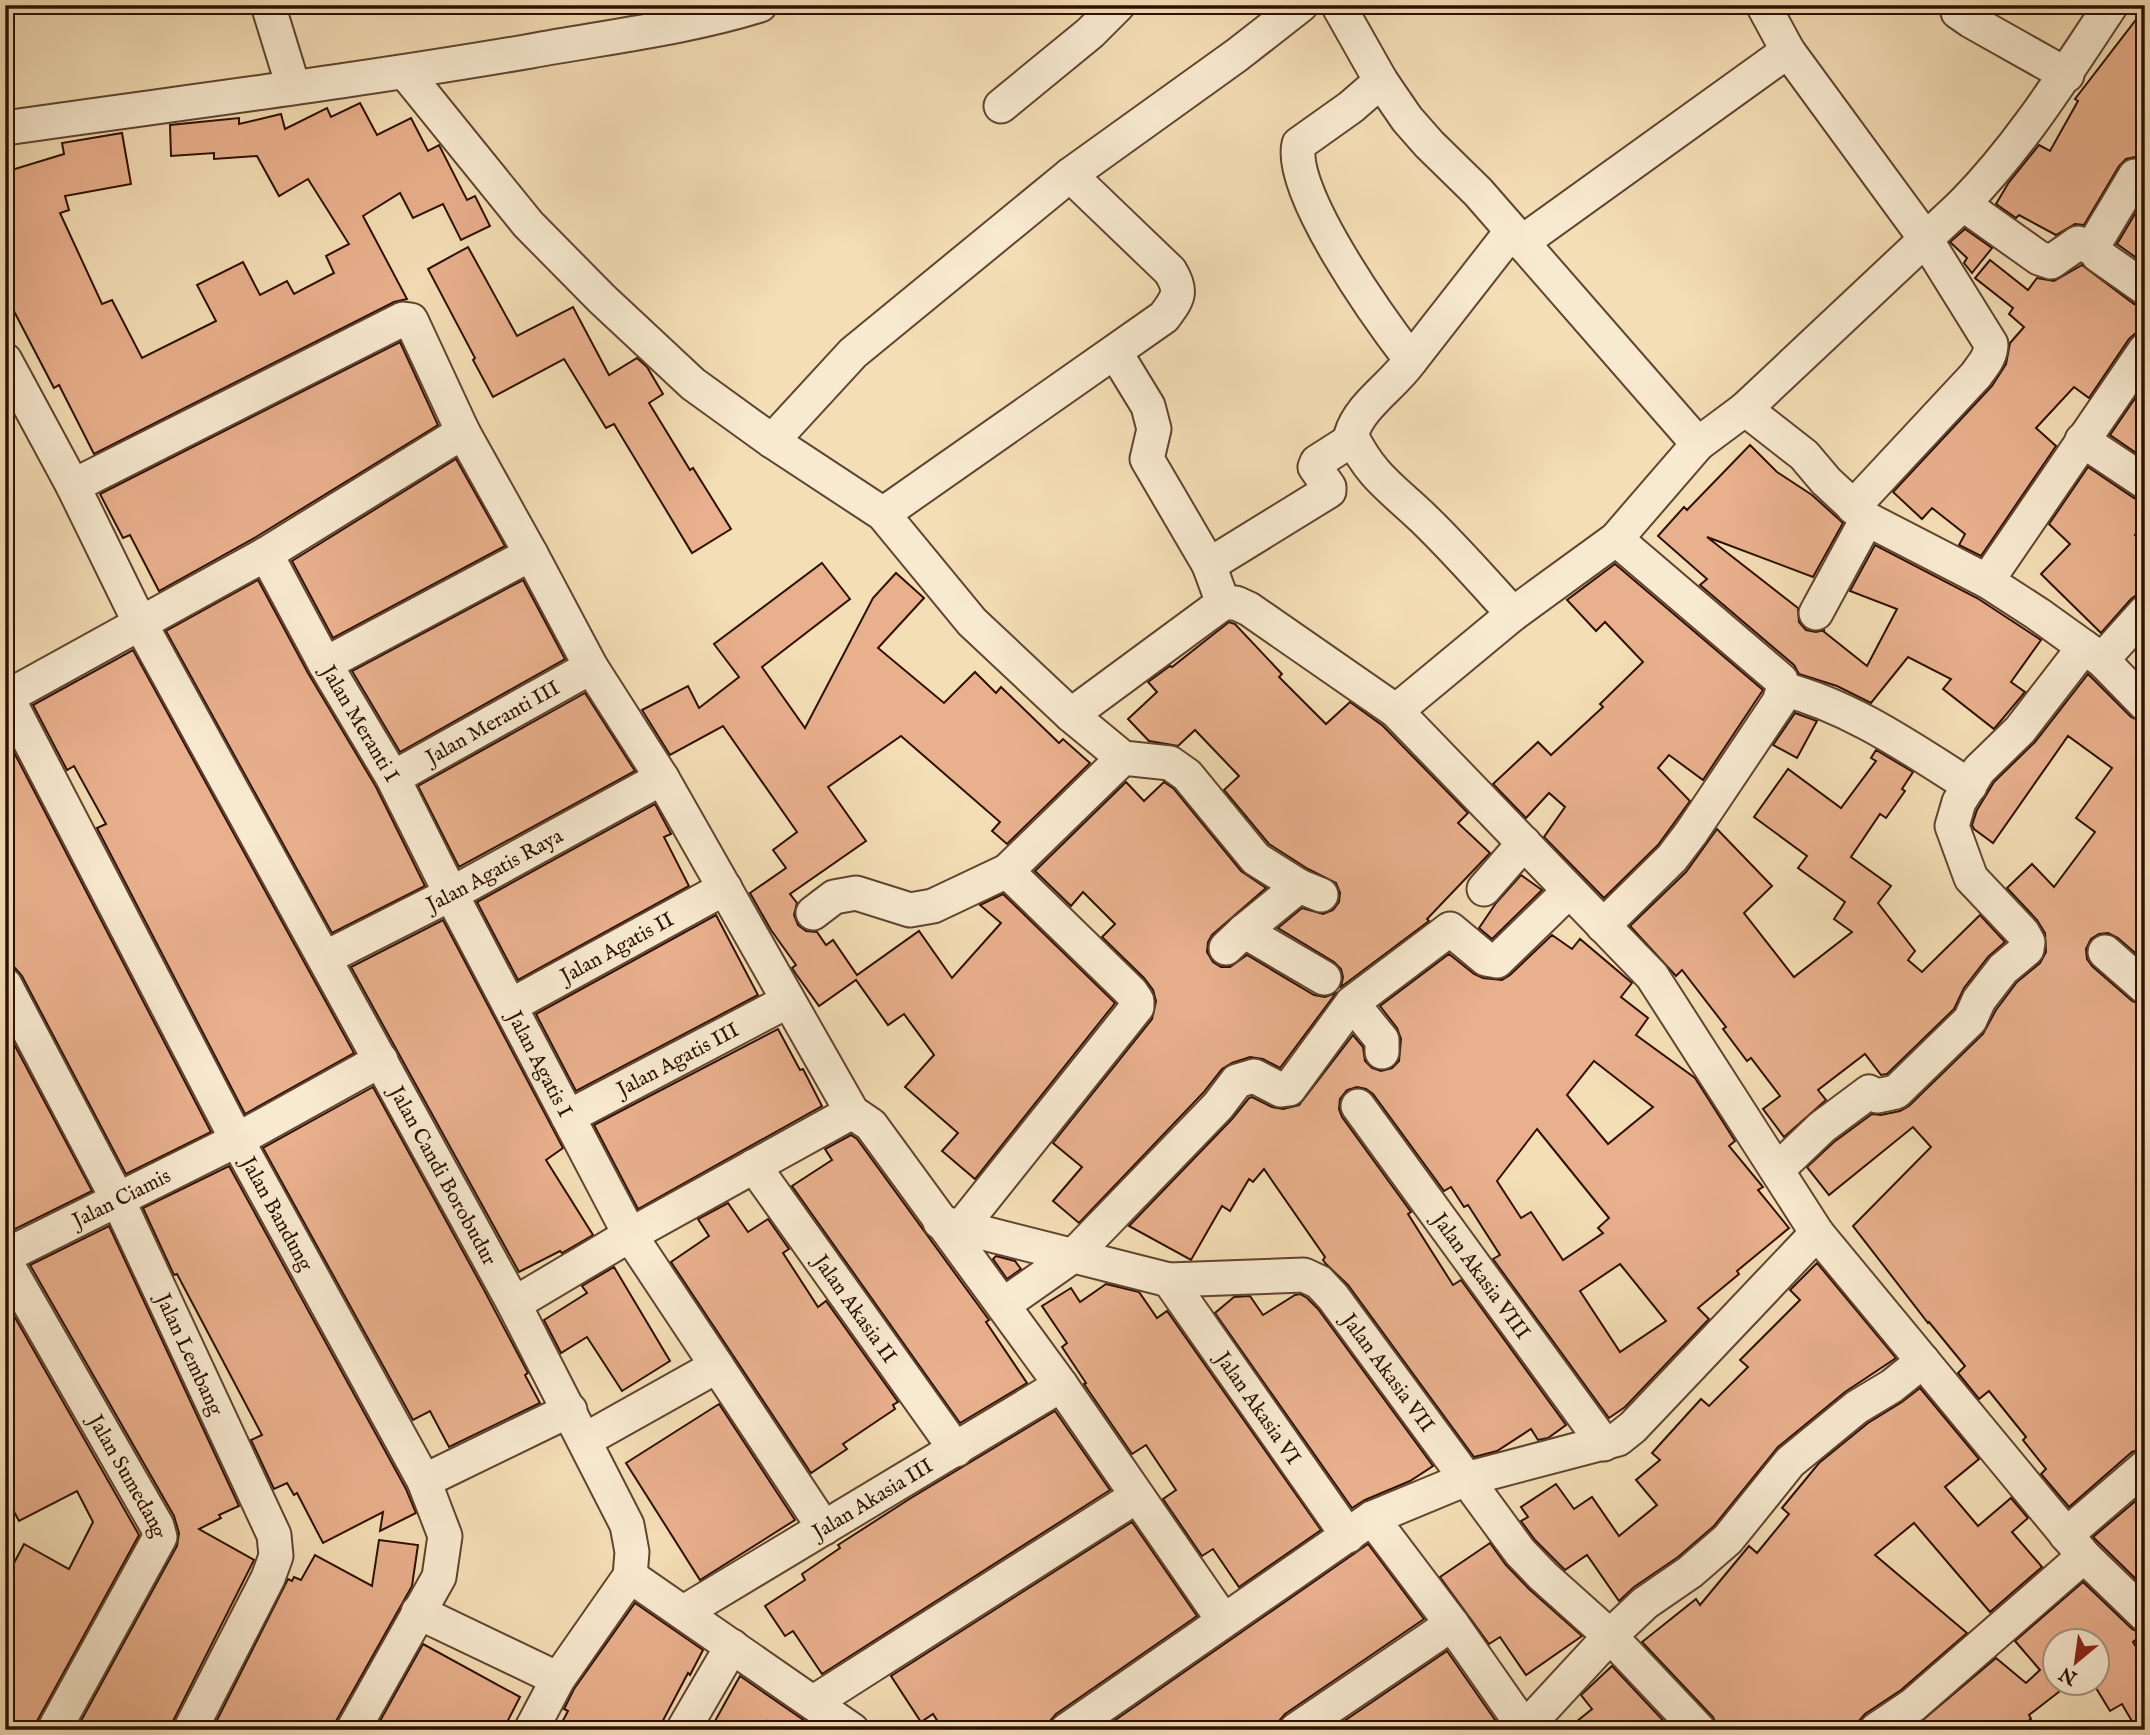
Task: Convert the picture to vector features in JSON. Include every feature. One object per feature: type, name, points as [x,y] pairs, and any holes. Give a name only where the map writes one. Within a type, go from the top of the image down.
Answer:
[{"type":"street","points":[[268,5],[293,86]]},
{"type":"street","points":[[5,128],[405,72],[681,25],[760,5]]},
{"type":"street","points":[[1001,106],[1090,33],[1118,5]]},
{"type":"street","points":[[772,441],[853,353],[1070,175],[1237,55],[1301,5]]},
{"type":"street","points":[[1763,5],[1788,51],[1925,238],[1991,344],[1991,352],[1976,375],[1860,513],[1816,613]]},
{"type":"street","points":[[1958,5],[1958,12],[1971,21],[2067,75]]},
{"type":"street","points":[[1396,711],[1513,614],[1615,539],[1698,444],[1745,410],[1963,204],[1987,180],[2067,75],[2111,5]]},
{"type":"street","points":[[1345,8],[1381,81],[1407,119],[1478,192],[1698,444]]},
{"type":"street","points":[[1513,614],[1424,518],[1386,486],[1362,458],[1351,435],[1355,420],[1400,376],[1516,238],[1788,51]]},
{"type":"street","points":[[405,72],[528,224],[602,299],[693,384],[772,441],[883,514],[972,622],[1071,715],[1124,758],[1170,763],[1187,775],[1256,859],[1310,891],[1235,939],[1324,978]]},
{"type":"street","points":[[1381,81],[1351,107],[1299,144],[1297,154],[1311,198],[1327,235],[1365,297],[1411,360]]},
{"type":"street","points":[[883,514],[1164,317],[1174,303],[1178,284],[1170,271],[1070,175]]},
{"type":"street","points":[[2136,176],[2095,243],[2095,249],[2098,255],[2145,288]]},
{"type":"street","points":[[1963,204],[2039,258],[2050,262],[2078,243],[2095,249]]},
{"type":"street","points":[[73,486],[408,318],[417,329],[463,432],[591,667],[662,778],[852,1112],[871,1125],[951,1224],[1003,1305],[1223,1620]]},
{"type":"street","points":[[1987,581],[2145,350]]},
{"type":"street","points":[[1115,352],[1148,407],[1154,429],[1147,459],[1209,565],[1223,603]]},
{"type":"street","name":"Jalan Candi Borobudur","points":[[5,360],[73,486],[141,625],[570,1410],[627,1525],[632,1552],[629,1576]]},
{"type":"street","points":[[1745,410],[1804,455],[1826,481],[1860,513],[1987,581],[2093,653],[2145,704]]},
{"type":"street","points":[[6,698],[267,554],[463,432]]},
{"type":"street","points":[[1209,565],[1329,491],[1315,467],[1317,462],[1353,439]]},
{"type":"street","points":[[2082,440],[2145,482]]},
{"type":"street","points":[[1604,926],[1672,858],[1691,833],[1779,702],[1783,689],[1781,680],[1615,539]]},
{"type":"street","name":"Jalan Meranti I","points":[[267,554],[325,664],[393,778],[451,894]]},
{"type":"street","points":[[325,664],[531,554]]},
{"type":"street","points":[[1071,715],[1223,603],[1236,603],[1249,609],[1396,711],[1652,976],[1817,1233],[2075,1546],[2145,1615]]},
{"type":"street","points":[[1777,1170],[1822,1127],[1869,1091],[1877,1096],[1896,1092],[1970,1020],[1979,1000],[1995,979],[2027,949],[2028,942],[2023,933],[1971,878],[1952,826],[1959,802],[1979,770],[2093,653],[2145,612]]},
{"type":"street","name":"Jalan Meranti III","points":[[393,778],[591,667]]},
{"type":"street","points":[[1783,689],[1805,695],[1868,722],[1970,786]]},
{"type":"street","name":"Jalan Bandung","points":[[6,698],[237,1140],[424,1481],[445,1536],[439,1577],[353,1730]]},
{"type":"street","points":[[813,913],[834,897],[856,893],[910,910],[933,906],[1007,871],[1124,758]]},
{"type":"street","name":"Jalan Agatis Raya","points":[[325,958],[451,894],[662,778]]},
{"type":"street","points":[[1484,889],[1524,843]]},
{"type":"street","points":[[951,1224],[1137,1007],[1137,1001],[1131,992],[1007,871]]},
{"type":"street","name":"Jalan Agatis II","points":[[510,1006],[725,888]]},
{"type":"street","points":[[1003,1305],[1074,1255],[1218,1106],[1237,1081],[1254,1076],[1281,1090],[1289,1089],[1352,1003],[1450,929],[1486,959],[1497,961],[1570,891]]},
{"type":"street","name":"Jalan Agatis I","points":[[451,894],[630,1235],[824,1528]]},
{"type":"street","points":[[2105,952],[2145,988]]},
{"type":"street","name":"Jalan Lembang","points":[[5,985],[117,1198],[274,1535],[276,1556],[268,1578],[190,1730]]},
{"type":"street","name":"Jalan Agatis III","points":[[568,1117],[789,1001]]},
{"type":"street","points":[[1352,1003],[1381,1040],[1382,1052]]},
{"type":"street","name":"Jalan Ciamis","points":[[5,1259],[117,1198],[237,1140],[381,1060]]},
{"type":"street","name":"Jalan Akasia VIII","points":[[1359,1106],[1604,1444]]},
{"type":"street","points":[[514,1304],[630,1235],[852,1112]]},
{"type":"street","name":"Jalan Akasia II","points":[[754,1166],[956,1450]]},
{"type":"street","points":[[951,1224],[1170,1280]]},
{"type":"street","points":[[1067,1730],[1360,1527],[1466,1479],[1618,1439],[1633,1427],[1817,1233]]},
{"type":"street","name":"Jalan Sumedang","points":[[5,1259],[157,1526],[160,1537],[54,1730]]},
{"type":"street","name":"Jalan Akasia VII","points":[[1170,1280],[1304,1275],[1319,1282],[1333,1297],[1520,1552],[1610,1636],[1699,1730]]},
{"type":"street","name":"Jalan Akasia VI","points":[[1170,1280],[1360,1527],[1452,1624],[1525,1729]]},
{"type":"street","points":[[1525,1729],[1610,1636],[1645,1603],[1690,1572],[1728,1539],[1790,1462],[1857,1408],[1923,1362]]},
{"type":"street","points":[[585,1440],[717,1366]]},
{"type":"street","name":"Jalan Akasia III","points":[[684,1612],[1061,1385]]},
{"type":"street","points":[[424,1481],[570,1410]]},
{"type":"street","points":[[1876,1730],[1913,1705],[2075,1546],[2145,1468]]},
{"type":"street","points":[[814,1702],[1137,1496]]},
{"type":"street","points":[[531,1730],[558,1679],[629,1576],[850,1729]]},
{"type":"street","points":[[418,1612],[558,1679]]},
{"type":"street","points":[[1296,1730],[1452,1624]]},
{"type":"street","points":[[683,1730],[732,1646]]},
{"type":"building","points":[[2145,8],[2145,160],[2135,157],[2126,159],[2119,166],[2084,225],[2075,224],[2056,235],[2019,215],[2016,218],[1996,204],[2009,182],[2039,145],[2050,151],[2078,101],[2075,99]]},
{"type":"building","points":[[360,103],[377,135],[411,118],[428,151],[439,145],[467,200],[475,196],[490,226],[461,240],[443,204],[413,218],[400,193],[363,216],[407,299],[394,302],[94,454],[59,385],[54,388],[5,294],[5,172],[64,154],[62,143],[122,133],[131,184],[65,196],[69,210],[60,213],[102,304],[112,300],[142,358],[216,321],[197,285],[243,262],[260,295],[287,281],[294,294],[334,273],[326,256],[349,244],[308,179],[279,196],[257,156],[214,159],[214,153],[171,156],[170,125],[239,118],[239,124],[281,114],[285,129],[327,108],[331,117]]},
{"type":"building","points":[[2145,197],[2145,264],[2117,244]]},
{"type":"building","points":[[1965,229],[1992,248],[1972,273],[1964,263],[1967,258],[1950,242]]},
{"type":"building","points":[[468,247],[517,336],[573,307],[609,375],[637,358],[647,367],[663,394],[649,403],[690,470],[693,468],[731,529],[692,553],[614,424],[606,428],[564,359],[493,397],[428,269]]},
{"type":"building","points":[[1990,260],[2028,290],[2037,278],[2054,281],[2082,265],[2134,304],[2145,307],[2145,331],[2136,333],[2129,339],[2089,398],[2074,387],[2036,428],[2056,446],[1981,556],[1959,545],[1965,534],[1932,508],[1922,519],[1893,492],[1992,386],[2006,364],[2010,343],[2024,327],[2009,314],[2013,308],[1975,278]]},
{"type":"building","points":[[400,342],[438,425],[256,537],[159,591],[130,535],[123,538],[100,494]]},
{"type":"building","points":[[2138,394],[2145,398],[2145,459],[2110,435]]},
{"type":"building","points":[[1750,445],[1777,472],[1812,495],[1843,523],[1813,577],[1707,537],[1798,608],[1799,622],[1806,630],[1825,630],[1823,631],[1867,666],[1897,609],[1850,591],[1875,545],[1977,598],[2041,640],[2011,682],[2025,692],[1994,729],[1943,689],[1951,679],[1908,657],[1871,703],[1837,686],[1799,674],[1794,665],[1700,585],[1707,579],[1658,536],[1684,507],[1687,510]]},
{"type":"building","points":[[456,459],[505,546],[333,638],[292,561]]},
{"type":"building","points":[[2088,467],[2134,498],[2145,501],[2145,525],[2135,535],[2145,544],[2145,593],[2131,599],[2101,633],[2041,574],[2070,544],[2049,524]]},
{"type":"building","points":[[822,563],[850,599],[762,667],[805,728],[873,598],[896,573],[924,598],[878,648],[944,703],[975,672],[996,693],[1001,687],[1059,743],[1063,739],[1090,763],[1007,844],[992,831],[1000,822],[901,736],[828,787],[866,841],[790,894],[797,903],[794,915],[798,925],[806,931],[817,932],[826,945],[833,940],[857,975],[919,931],[952,978],[1001,923],[980,905],[1003,894],[1115,1003],[975,1179],[942,1151],[958,1133],[905,1087],[934,1055],[904,1014],[888,1025],[856,980],[819,1006],[792,968],[796,965],[771,930],[750,893],[786,868],[773,850],[797,832],[723,726],[670,755],[642,710],[688,686],[699,708],[739,677],[714,644]]},
{"type":"building","points":[[1615,564],[1763,690],[1703,780],[1669,755],[1658,768],[1690,801],[1658,845],[1604,898],[1544,837],[1565,807],[1549,793],[1526,818],[1493,784],[1538,742],[1551,755],[1603,707],[1600,704],[1643,662],[1605,622],[1596,631],[1567,600]]},
{"type":"building","points":[[258,580],[308,673],[376,787],[425,886],[332,933],[166,631]]},
{"type":"building","points":[[523,580],[565,659],[400,752],[352,671]]},
{"type":"building","points":[[1229,622],[1235,624],[1282,674],[1279,677],[1326,724],[1350,702],[1383,726],[1468,813],[1458,823],[1490,853],[1427,919],[1429,921],[1341,987],[1341,969],[1334,962],[1278,928],[1302,908],[1323,914],[1333,910],[1339,902],[1340,893],[1336,883],[1269,844],[1224,790],[1239,776],[1195,730],[1178,746],[1149,741],[1128,719],[1157,692],[1148,682],[1172,667]]},
{"type":"building","points":[[133,650],[354,1053],[245,1114],[97,828],[106,824],[74,766],[67,770],[33,705]]},
{"type":"building","points":[[2088,674],[2131,717],[2145,723],[2145,954],[2141,958],[2108,933],[2091,939],[2086,949],[2087,959],[2092,966],[2132,1001],[2145,1006],[2145,1448],[2132,1452],[2069,1507],[2041,1474],[2046,1469],[2023,1440],[2026,1437],[1989,1391],[1979,1399],[1958,1373],[1965,1366],[1853,1226],[1931,1147],[1913,1127],[1829,1195],[1807,1167],[1834,1142],[1872,1114],[1900,1111],[1909,1106],[1983,1034],[1996,1010],[2017,982],[2040,963],[2046,952],[2045,933],[2037,920],[2007,888],[2032,864],[2054,887],[2095,832],[2076,818],[2112,768],[2068,736],[1993,843],[1972,825],[1977,810],[1994,782],[2035,742]]},
{"type":"building","points":[[585,693],[635,771],[459,867],[418,786]]},
{"type":"building","points":[[1795,713],[1817,721],[1797,758],[1773,745]]},
{"type":"building","points":[[5,735],[211,1132],[126,1174],[22,976],[15,968],[5,966]]},
{"type":"building","points":[[1876,750],[1913,772],[1902,789],[1905,791],[1886,818],[1880,814],[1851,857],[1891,886],[1878,903],[1915,951],[1908,960],[1922,972],[1980,915],[2005,942],[1988,957],[1964,988],[1954,1009],[1887,1074],[1881,1075],[1865,1054],[1818,1090],[1826,1100],[1784,1137],[1763,1109],[1780,1096],[1751,1058],[1747,1061],[1723,1029],[1726,1027],[1682,970],[1676,976],[1630,926],[1686,872],[1717,829],[1772,886],[1744,913],[1794,977],[1852,932],[1834,919],[1845,902],[1798,868],[1807,856],[1754,817],[1788,769],[1841,808],[1876,761],[1871,758]]},
{"type":"building","points":[[1126,782],[1144,801],[1164,782],[1174,789],[1241,871],[1266,888],[1212,935],[1207,952],[1213,962],[1221,967],[1230,967],[1247,955],[1314,995],[1325,997],[1336,993],[1280,1068],[1263,1059],[1250,1057],[1222,1069],[1203,1093],[1079,1223],[1053,1201],[1082,1167],[1053,1143],[1152,1019],[1156,1001],[1153,990],[1144,978],[1102,937],[1115,924],[1083,892],[1071,906],[1035,871]]},
{"type":"building","points":[[655,804],[671,834],[664,837],[689,886],[518,980],[477,902]]},
{"type":"building","points":[[1521,875],[1542,890],[1492,939],[1479,928],[1496,903]]},
{"type":"building","points":[[716,915],[758,995],[576,1091],[536,1014]]},
{"type":"building","points":[[443,920],[563,1148],[546,1160],[593,1235],[562,1253],[560,1251],[519,1272],[351,967]]},
{"type":"building","points":[[1552,935],[1572,949],[1580,939],[1632,983],[1621,997],[1648,1018],[1636,1035],[1695,1078],[1735,1141],[1729,1146],[1763,1187],[1758,1190],[1789,1228],[1698,1308],[1709,1319],[1625,1407],[1609,1418],[1493,1259],[1500,1255],[1468,1205],[1464,1207],[1451,1187],[1444,1191],[1373,1094],[1357,1087],[1347,1090],[1340,1099],[1342,1117],[1411,1212],[1408,1214],[1453,1285],[1461,1280],[1566,1425],[1548,1438],[1538,1440],[1531,1429],[1497,1451],[1474,1457],[1348,1285],[1323,1260],[1325,1257],[1264,1169],[1253,1182],[1249,1179],[1230,1211],[1222,1206],[1191,1260],[1129,1226],[1249,1098],[1283,1109],[1299,1105],[1353,1035],[1363,1047],[1365,1061],[1372,1068],[1381,1071],[1392,1068],[1399,1061],[1401,1039],[1397,1028],[1380,1006],[1449,954],[1483,978],[1502,980]],"holes":[[[1594,1061],[1653,1107],[1608,1144],[1567,1095]],[[1537,1129],[1609,1218],[1598,1228],[1603,1233],[1563,1260],[1531,1212],[1521,1218],[1497,1181]],[[1620,1264],[1666,1321],[1620,1352],[1580,1291]]]},
{"type":"building","points":[[5,1027],[92,1191],[5,1234]]},
{"type":"building","points":[[778,1029],[822,1106],[638,1209],[594,1125]]},
{"type":"building","points":[[373,1087],[528,1373],[525,1375],[540,1403],[449,1447],[430,1411],[413,1420],[263,1148]]},
{"type":"building","points":[[851,1135],[857,1139],[989,1320],[986,1322],[1027,1383],[960,1423],[792,1186],[832,1160],[825,1149]]},
{"type":"building","points":[[229,1166],[406,1489],[416,1513],[380,1531],[383,1512],[323,1543],[297,1493],[294,1495],[287,1483],[274,1489],[251,1440],[262,1435],[177,1274],[174,1275],[143,1208]]},
{"type":"building","points":[[728,1203],[748,1232],[768,1219],[789,1249],[783,1253],[818,1307],[826,1301],[898,1402],[893,1405],[895,1409],[843,1444],[847,1449],[811,1473],[671,1262],[709,1236],[698,1219]]},
{"type":"building","points":[[109,1226],[239,1506],[219,1515],[221,1518],[199,1529],[254,1560],[173,1721],[171,1730],[76,1730],[177,1546],[179,1533],[174,1516],[30,1265]]},
{"type":"building","points":[[996,1256],[1015,1261],[1021,1269],[1007,1279],[993,1259]]},
{"type":"building","points":[[1817,1263],[1896,1358],[1845,1392],[1778,1447],[1714,1526],[1619,1601],[1587,1555],[1565,1570],[1535,1540],[1521,1521],[1528,1517],[1521,1507],[1556,1484],[1574,1509],[1592,1497],[1619,1536],[1657,1505],[1636,1480],[1660,1460],[1652,1453],[1701,1399],[1709,1406],[1748,1367],[1740,1360],[1800,1300],[1790,1290]]},
{"type":"building","points":[[614,1267],[670,1361],[622,1391],[587,1337],[561,1353],[544,1320],[587,1293],[582,1286]]},
{"type":"building","points":[[1106,1284],[1139,1292],[1157,1318],[1167,1311],[1321,1530],[1239,1587],[1213,1549],[1202,1556],[1163,1499],[1176,1490],[1146,1445],[1132,1454],[1084,1384],[1086,1383],[1062,1347],[1067,1343],[1042,1306],[1071,1288],[1080,1302]]},
{"type":"building","points":[[1300,1294],[1318,1309],[1433,1466],[1410,1481],[1352,1508],[1215,1313],[1234,1297],[1250,1296],[1263,1315]]},
{"type":"building","points":[[5,1300],[139,1535],[37,1721],[35,1730],[5,1730],[5,1580],[24,1544],[69,1569],[93,1522],[77,1491],[19,1521],[5,1495]]},
{"type":"building","points":[[1920,1388],[1979,1459],[1945,1487],[1978,1526],[2011,1498],[2028,1518],[2012,1532],[2042,1567],[1990,1612],[1914,1523],[1875,1555],[1967,1633],[1901,1690],[1865,1714],[1859,1721],[1857,1730],[1718,1730],[1713,1717],[1642,1642],[1696,1599],[1700,1605],[1749,1546],[1757,1553],[1789,1514],[1782,1508],[1819,1463],[1868,1423]]},
{"type":"building","points":[[719,1404],[795,1520],[700,1580],[626,1463]]},
{"type":"building","points":[[1055,1411],[1110,1490],[822,1674],[793,1631],[785,1636],[765,1606],[805,1580],[802,1574],[840,1548],[838,1545]]},
{"type":"building","points":[[2145,1493],[2145,1588],[2093,1537]]},
{"type":"building","points":[[1132,1522],[1197,1616],[1056,1714],[1050,1721],[1048,1730],[943,1730],[933,1714],[921,1722],[891,1676]]},
{"type":"building","points":[[379,1540],[418,1545],[412,1586],[336,1721],[334,1730],[212,1730],[288,1579],[292,1581],[294,1577],[301,1580],[315,1555],[372,1586]]},
{"type":"building","points":[[1490,1543],[1529,1589],[1582,1636],[1526,1675],[1500,1637],[1489,1644],[1440,1577]]},
{"type":"building","points":[[1368,1544],[1424,1619],[1285,1714],[1279,1721],[1277,1730],[1101,1730]]},
{"type":"building","points":[[2083,1582],[2132,1629],[2143,1634],[2133,1642],[2145,1661],[2145,1730],[2137,1730],[2122,1704],[2110,1711],[2101,1696],[2112,1696],[2112,1626],[2042,1626],[2042,1696],[2054,1696],[2029,1715],[2031,1719],[2015,1730],[1911,1730],[1996,1658],[2026,1683],[2040,1670],[2015,1641]]},
{"type":"building","points":[[635,1603],[703,1650],[658,1730],[558,1730],[568,1711],[564,1709],[574,1689]]},
{"type":"building","points":[[423,1644],[520,1697],[503,1730],[375,1730]]},
{"type":"building","points":[[1447,1651],[1502,1730],[1331,1730]]},
{"type":"building","points":[[1612,1666],[1672,1730],[1566,1730],[1592,1709],[1581,1695]]},
{"type":"building","points":[[740,1676],[818,1730],[784,1730],[767,1721],[763,1730],[710,1730]]}]
